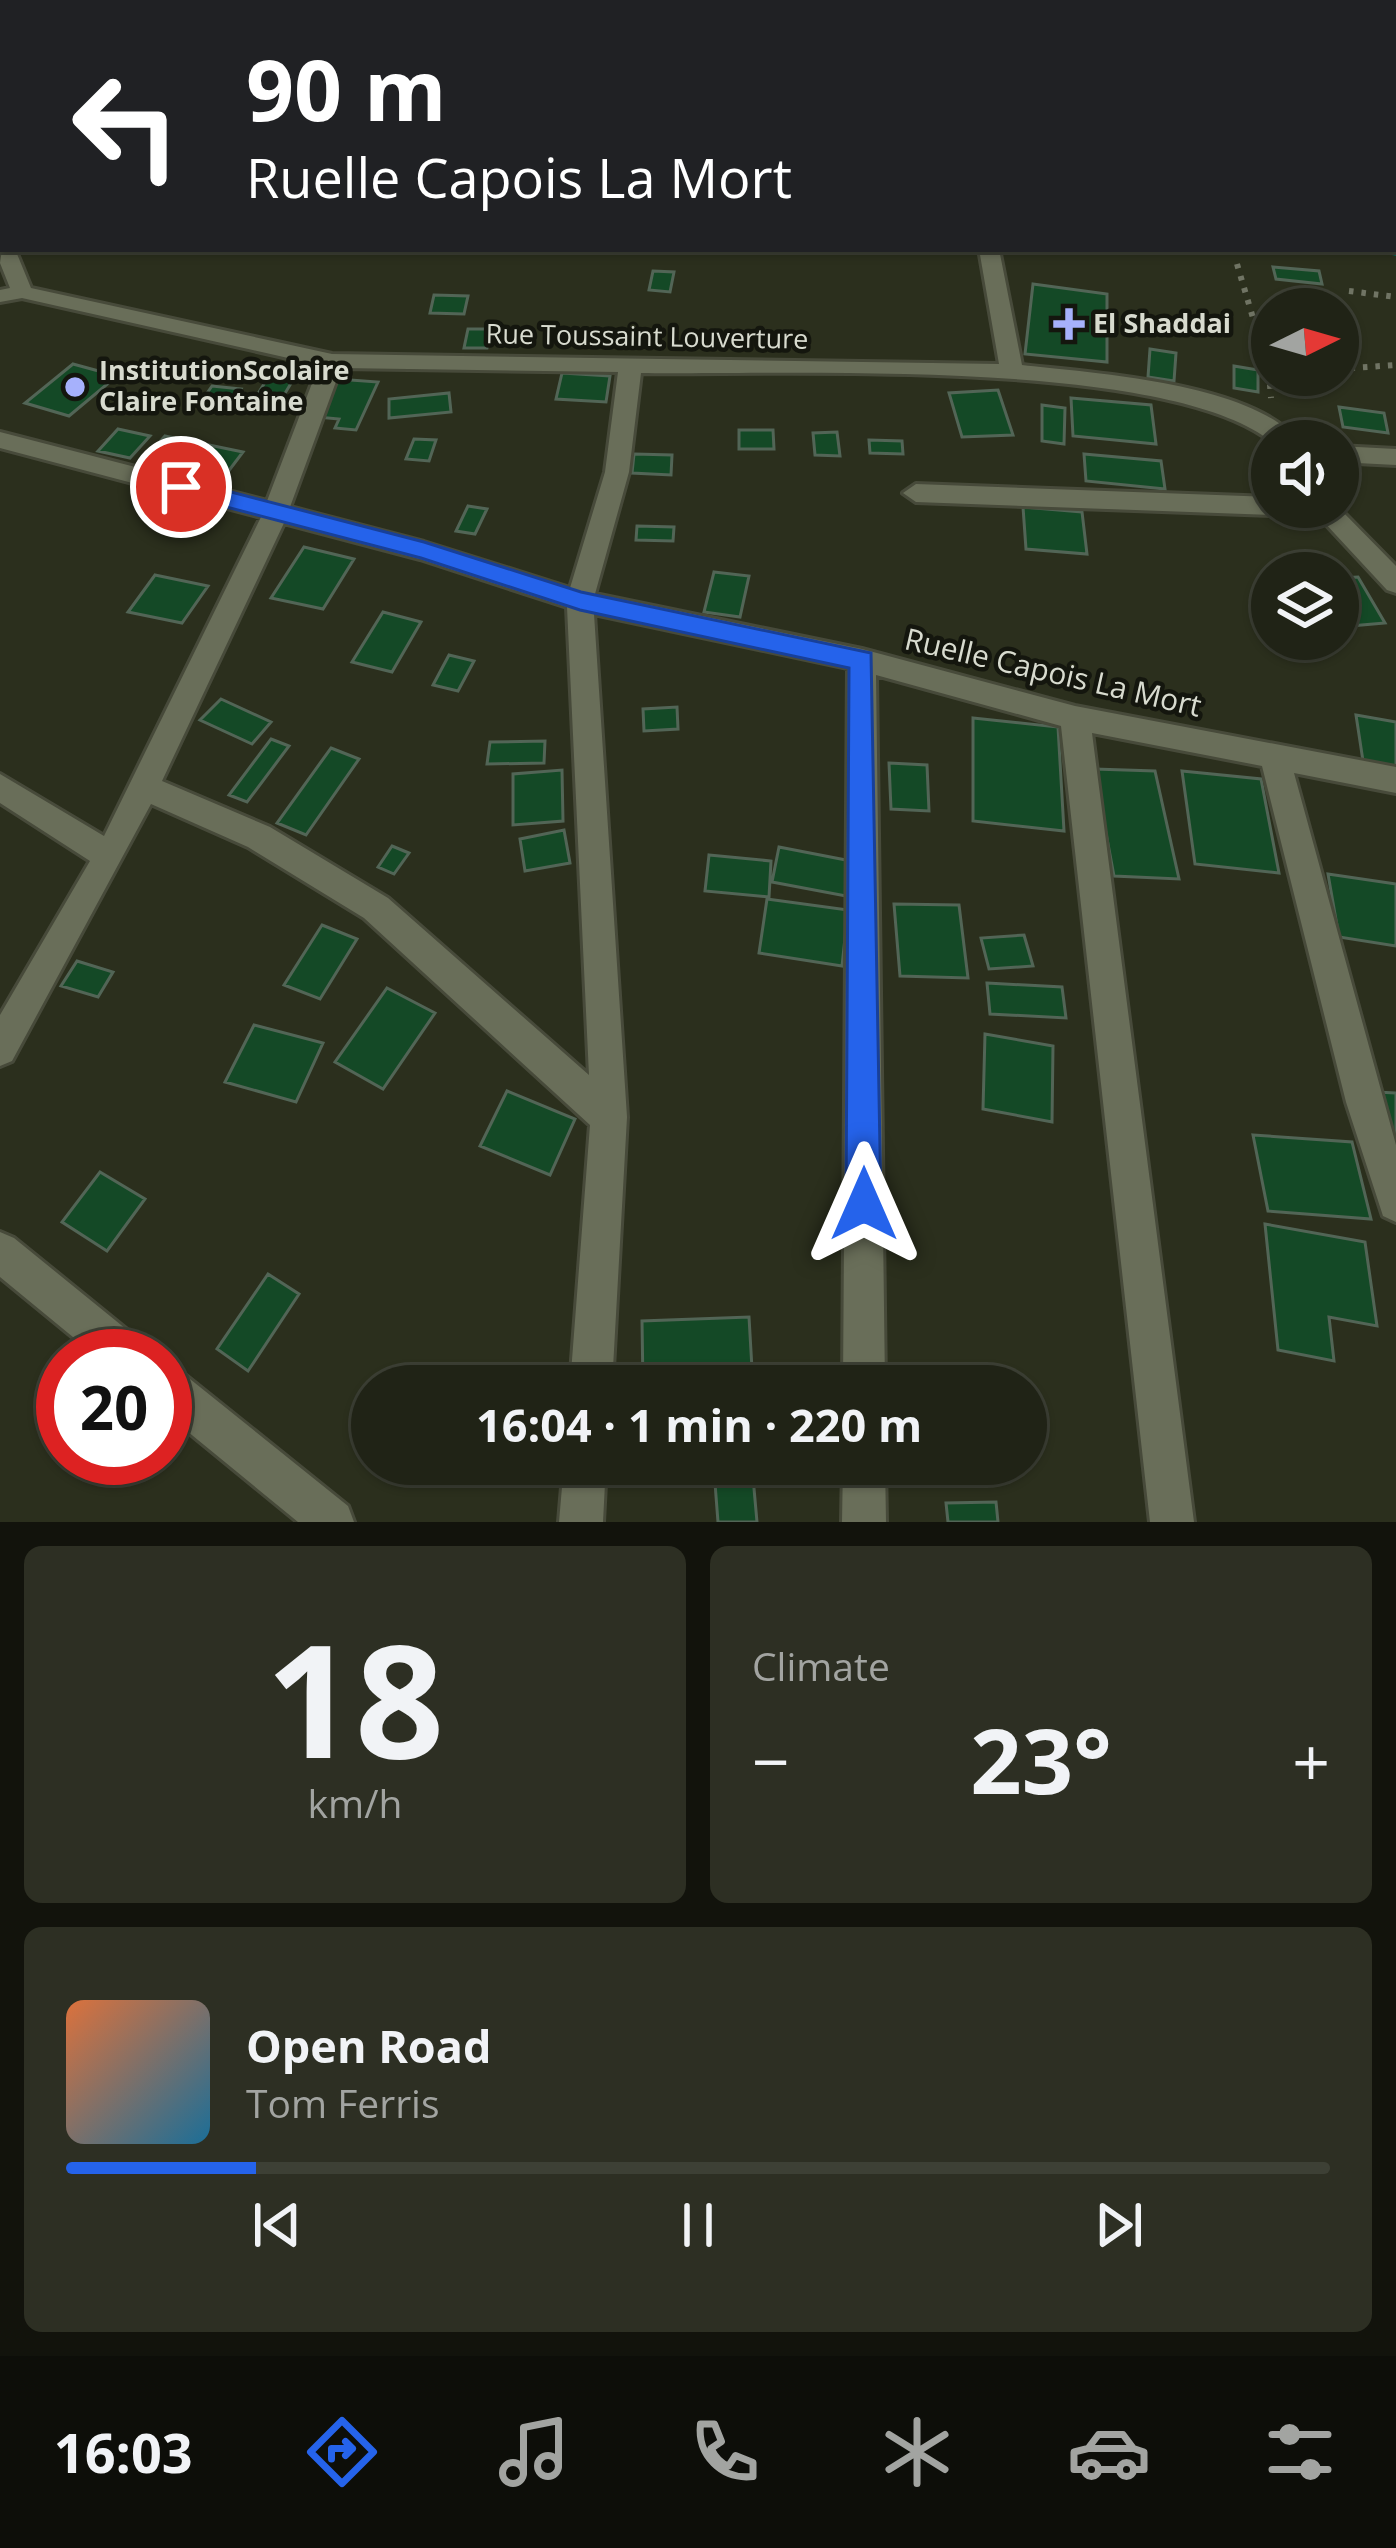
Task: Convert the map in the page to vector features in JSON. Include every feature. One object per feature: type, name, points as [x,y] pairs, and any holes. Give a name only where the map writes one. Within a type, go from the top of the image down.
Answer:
[{"type":"street","points":[[4,252],[11,294]]},
{"type":"street","points":[[990,252],[1012,371]]},
{"type":"street","name":"Rue Toussaint Louverture","points":[[11,294],[332,361],[630,369],[1012,371],[1113,383],[1251,424]]},
{"type":"street","points":[[0,1049],[110,856],[262,548],[272,511],[332,361]]},
{"type":"street","points":[[592,1365],[609,1117],[580,601],[617,472],[630,369]]},
{"type":"street","name":"Ruelle Capois La Mort","points":[[0,440],[424,551],[580,601],[862,660],[1075,718],[1396,780]]},
{"type":"street","points":[[1359,455],[1396,457]]},
{"type":"street","points":[[916,493],[1251,505]]},
{"type":"street","points":[[1345,528],[1392,572]]},
{"type":"street","points":[[862,660],[864,1365]]},
{"type":"street","points":[[1075,718],[1172,1522]]},
{"type":"street","points":[[1274,755],[1364,1102],[1396,1203]]},
{"type":"street","points":[[142,786],[259,837],[376,908],[609,1117]]},
{"type":"street","points":[[0,787],[110,856]]},
{"type":"street","points":[[0,1252],[95,1329]]},
{"type":"street","points":[[192,1408],[332,1522]]},
{"type":"street","points":[[581,1522],[584,1485]]},
{"type":"street","points":[[864,1485],[865,1522]]},
{"type":"path","points":[[1237,264],[1251,308]]},
{"type":"path","points":[[1359,292],[1396,297]]},
{"type":"path","points":[[1359,368],[1396,365]]},
{"type":"building","points":[[1273,267],[1319,271],[1322,284],[1276,279]]},
{"type":"building","points":[[653,271],[674,272],[670,292],[649,290]]},
{"type":"building","points":[[1033,284],[1107,294],[1107,362],[1025,354]]},
{"type":"building","points":[[434,295],[468,296],[464,314],[430,313]]},
{"type":"building","points":[[468,329],[491,329],[487,348],[464,348]]},
{"type":"building","points":[[1150,349],[1176,353],[1174,381],[1148,377]]},
{"type":"building","points":[[73,364],[117,376],[69,416],[25,403]]},
{"type":"building","points":[[1234,366],[1251,369],[1251,391],[1234,388]]},
{"type":"building","points":[[274,368],[299,370],[284,395],[259,392]]},
{"type":"building","points":[[562,373],[610,376],[606,402],[556,399]]},
{"type":"building","points":[[337,379],[378,382],[356,430],[335,428],[339,419],[317,417]]},
{"type":"building","points":[[212,386],[241,389],[233,403],[203,399]]},
{"type":"building","points":[[998,390],[1013,435],[962,437],[949,393]]},
{"type":"building","points":[[449,393],[451,412],[389,418],[389,399]]},
{"type":"building","points":[[1071,398],[1151,405],[1156,444],[1073,436]]},
{"type":"building","points":[[1042,405],[1065,408],[1064,444],[1042,441]]},
{"type":"building","points":[[1339,407],[1384,413],[1388,433],[1359,429],[1359,420],[1342,420]]},
{"type":"building","points":[[118,429],[150,436],[130,458],[98,451]]},
{"type":"building","points":[[739,430],[773,430],[774,449],[739,449]]},
{"type":"building","points":[[837,432],[840,456],[815,455],[813,433]]},
{"type":"building","points":[[165,436],[189,441],[166,467],[143,461]]},
{"type":"building","points":[[414,439],[436,440],[429,461],[406,459]]},
{"type":"building","points":[[869,440],[902,441],[903,454],[870,453]]},
{"type":"building","points":[[209,445],[243,452],[221,481],[186,474]]},
{"type":"building","points":[[634,454],[672,455],[671,475],[632,473]]},
{"type":"building","points":[[1084,454],[1161,461],[1165,489],[1086,481]]},
{"type":"building","points":[[468,506],[487,509],[475,534],[456,531]]},
{"type":"building","points":[[1023,507],[1082,512],[1087,554],[1026,549]]},
{"type":"building","points":[[637,526],[674,527],[673,541],[636,540]]},
{"type":"building","points":[[304,547],[354,559],[323,609],[271,598]]},
{"type":"building","points":[[714,572],[749,576],[740,617],[704,612]]},
{"type":"building","points":[[155,575],[208,586],[182,623],[128,612]]},
{"type":"building","points":[[1359,579],[1385,623],[1359,625]]},
{"type":"building","points":[[383,612],[421,622],[392,672],[352,662]]},
{"type":"building","points":[[449,655],[474,661],[458,691],[433,685]]},
{"type":"building","points":[[221,699],[271,722],[252,744],[200,720]]},
{"type":"building","points":[[677,707],[678,729],[644,731],[643,709]]},
{"type":"building","points":[[1356,715],[1396,722],[1396,767],[1363,761]]},
{"type":"building","points":[[973,718],[1058,727],[1064,831],[973,821]]},
{"type":"building","points":[[271,739],[289,746],[247,802],[229,795]]},
{"type":"building","points":[[545,741],[544,763],[487,764],[490,742]]},
{"type":"building","points":[[331,748],[359,759],[306,835],[277,823]]},
{"type":"building","points":[[889,763],[927,765],[929,811],[891,809]]},
{"type":"building","points":[[1094,769],[1155,771],[1179,879],[1114,876]]},
{"type":"building","points":[[562,770],[563,821],[513,825],[513,774]]},
{"type":"building","points":[[1182,771],[1261,779],[1279,873],[1195,864]]},
{"type":"building","points":[[564,830],[570,863],[525,871],[520,839]]},
{"type":"building","points":[[392,846],[409,853],[394,874],[378,867]]},
{"type":"building","points":[[779,847],[851,861],[846,896],[772,882]]},
{"type":"building","points":[[709,855],[771,861],[769,897],[705,891]]},
{"type":"building","points":[[1328,874],[1396,884],[1396,946],[1339,937]]},
{"type":"building","points":[[767,899],[848,910],[842,966],[759,953]]},
{"type":"building","points":[[894,904],[959,905],[968,978],[900,976]]},
{"type":"building","points":[[322,925],[357,939],[320,999],[284,985]]},
{"type":"building","points":[[1024,935],[1033,966],[989,969],[981,938]]},
{"type":"building","points":[[77,961],[113,972],[98,997],[61,986]]},
{"type":"building","points":[[987,983],[1062,987],[1066,1018],[990,1014]]},
{"type":"building","points":[[387,988],[435,1013],[383,1089],[335,1062]]},
{"type":"building","points":[[254,1025],[323,1043],[296,1102],[225,1082]]},
{"type":"building","points":[[985,1034],[1053,1046],[1052,1122],[983,1109]]},
{"type":"building","points":[[507,1091],[575,1119],[550,1175],[480,1146]]},
{"type":"building","points":[[1376,1092],[1396,1093],[1396,1158]]},
{"type":"building","points":[[1253,1135],[1352,1142],[1371,1219],[1268,1211]]},
{"type":"building","points":[[100,1172],[145,1199],[107,1251],[62,1222]]},
{"type":"building","points":[[1265,1224],[1365,1242],[1377,1326],[1329,1317],[1334,1361],[1278,1350]]},
{"type":"building","points":[[268,1274],[299,1294],[248,1371],[217,1349]]},
{"type":"building","points":[[749,1317],[752,1365],[643,1365],[642,1321]]},
{"type":"building","points":[[715,1485],[754,1485],[757,1522],[718,1522]]},
{"type":"building","points":[[996,1502],[998,1522],[948,1522],[946,1503]]},
{"type":"place","name":"El Shaddai","points":[[1069,324]]},
{"type":"place","name":"InstitutionScolaire Claire Fontaine","points":[[75,387]]},
{"type":"route","points":[[181,487],[424,551],[580,601],[862,660],[864,1204]]}]
